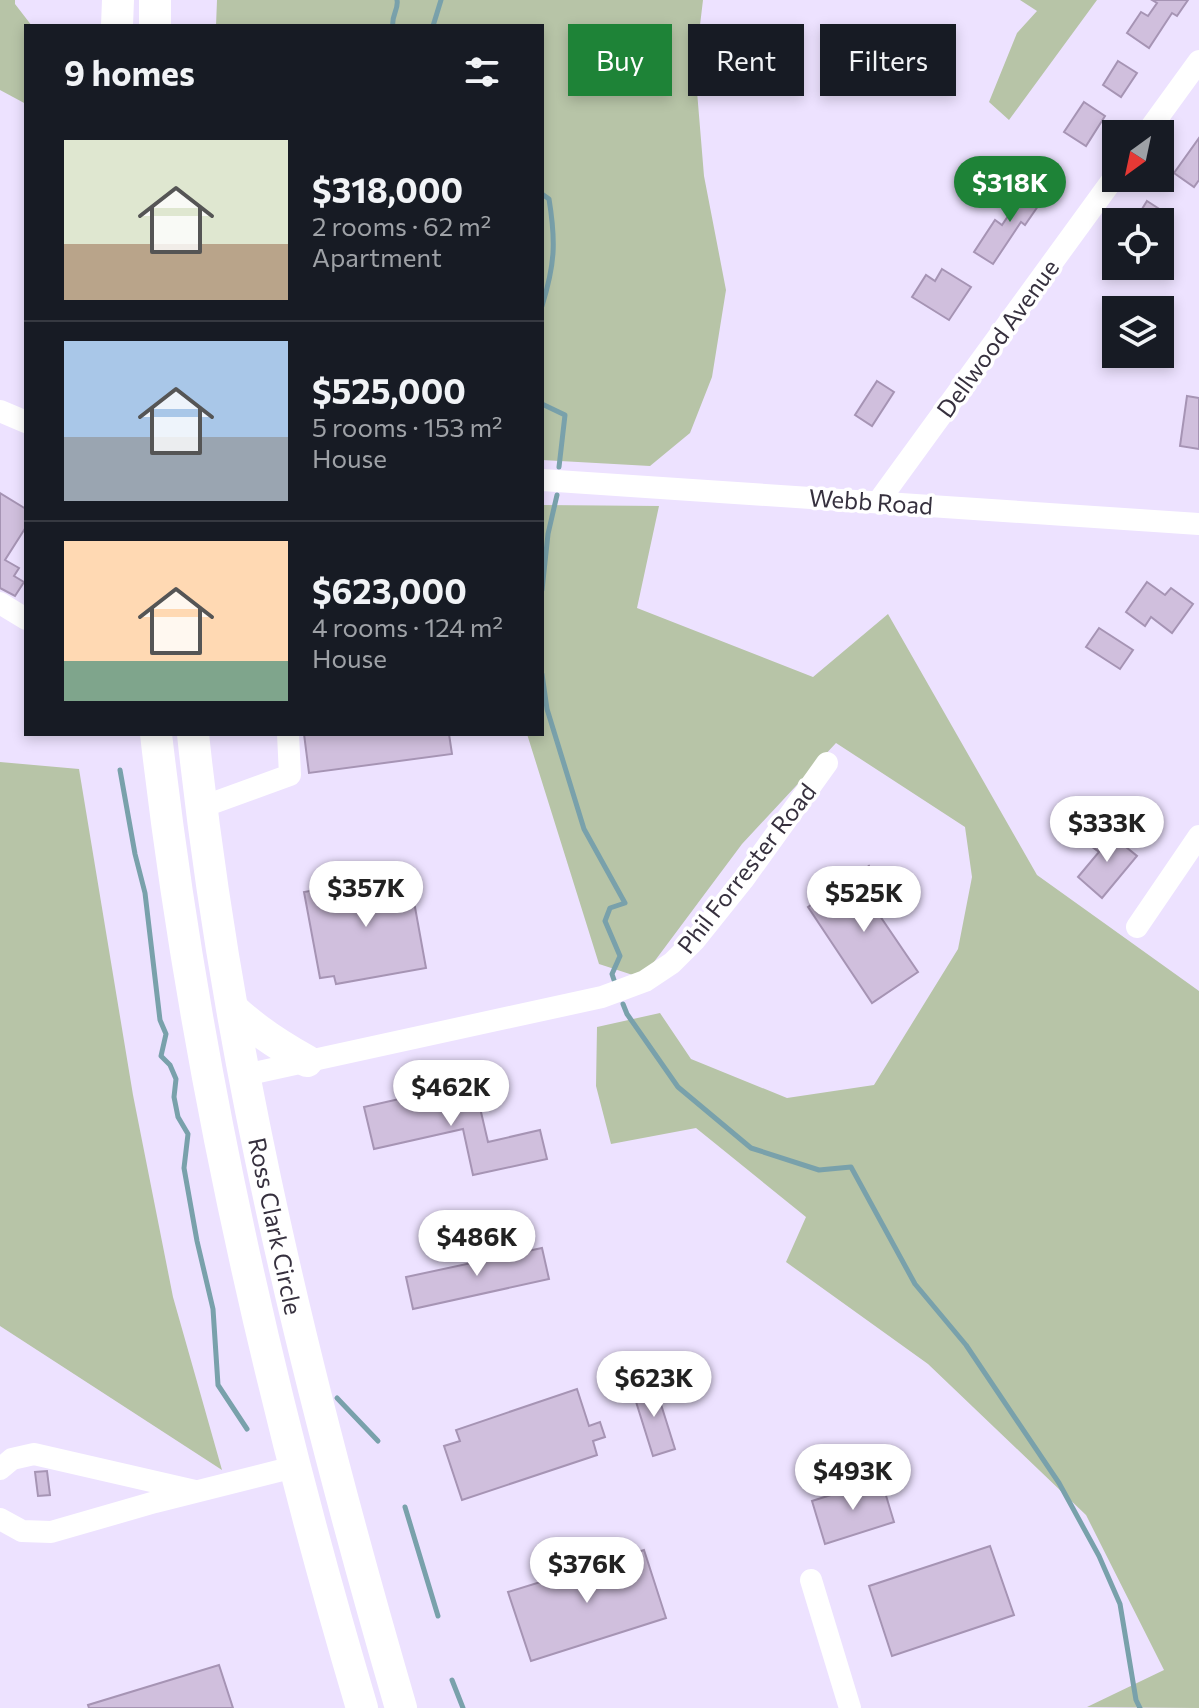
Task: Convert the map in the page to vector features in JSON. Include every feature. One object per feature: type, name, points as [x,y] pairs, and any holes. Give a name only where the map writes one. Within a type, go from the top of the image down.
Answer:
[{"type":"highway","points":[[117,24],[118,0]]},
{"type":"highway","points":[[155,0],[155,24]]},
{"type":"highway","name":"Ross Clark Circle","points":[[156,736],[177,892],[208,1082],[243,1255],[294,1467],[362,1708]]},
{"type":"highway","name":"Ross Clark Circle","points":[[193,736],[233,1009],[289,1291],[334,1476],[401,1708]]},
{"type":"highway","points":[[233,1009],[276,1044],[307,1061]]},
{"type":"highway","points":[[208,1082],[245,1075]]},
{"type":"highway","points":[[276,1397],[312,1389]]},
{"type":"street","points":[[1156,120],[1199,61]]},
{"type":"street","name":"Dellwood Avenue","points":[[878,502],[1104,192]]},
{"type":"street","points":[[0,411],[24,421]]},
{"type":"street","name":"Webb Road","points":[[544,480],[1199,524]]},
{"type":"street","points":[[0,603],[24,618]]},
{"type":"street","points":[[202,807],[290,775],[288,736]]},
{"type":"street","name":"Phil Forrester Road","points":[[245,1075],[602,997],[645,981],[672,963],[704,930],[827,763]]},
{"type":"street","points":[[1137,927],[1197,845]]},
{"type":"street","points":[[0,1469],[12,1459],[34,1454],[197,1491]]},
{"type":"street","points":[[0,1519],[22,1531],[51,1532],[294,1467]]},
{"type":"street","points":[[811,1580],[850,1708]]},
{"type":"green space","points":[[0,0],[15,0],[30,24],[24,24],[24,103],[0,90]]},
{"type":"green space","points":[[217,0],[703,0],[700,24],[688,24],[688,96],[697,96],[704,176],[726,290],[712,377],[690,433],[650,466],[544,460],[544,24],[216,24]]},
{"type":"green space","points":[[1020,0],[1097,0],[1009,120],[989,102],[1017,33],[1037,11]]},
{"type":"green space","points":[[544,505],[659,506],[637,608],[813,677],[888,614],[1037,875],[1199,991],[1199,1708],[1087,1707],[1164,1670],[1086,1515],[928,1364],[786,1262],[806,1217],[696,1128],[611,1144],[596,1086],[597,1027],[660,1013],[691,1059],[787,1098],[874,1085],[958,949],[972,877],[965,827],[836,743],[742,844],[642,978],[599,964],[528,736],[544,736]]},
{"type":"green space","points":[[0,762],[79,769],[133,1095],[173,1297],[222,1470],[0,1326]]},
{"type":"building","points":[[1152,0],[1188,0],[1177,16],[1172,13],[1149,48],[1127,33],[1141,12],[1148,16],[1157,3]]},
{"type":"building","points":[[1118,61],[1137,73],[1121,97],[1103,85]]},
{"type":"building","points":[[1084,102],[1105,116],[1086,146],[1064,132]]},
{"type":"building","points":[[1199,138],[1199,180],[1194,187],[1174,173]]},
{"type":"building","points":[[1031,182],[1047,193],[1025,225],[1021,222],[993,264],[974,252],[995,220],[1002,225]]},
{"type":"building","points":[[1147,201],[1158,208],[1143,208]]},
{"type":"building","points":[[942,269],[971,287],[949,320],[912,297],[926,275],[935,281]]},
{"type":"building","points":[[877,381],[894,392],[872,426],[855,415]]},
{"type":"building","points":[[1187,396],[1199,398],[1199,449],[1180,446]]},
{"type":"building","points":[[0,493],[24,508],[24,530],[5,560],[19,568],[14,576],[24,582],[15,596],[0,588]]},
{"type":"building","points":[[1147,582],[1165,595],[1171,588],[1193,604],[1172,633],[1151,617],[1145,626],[1126,612]]},
{"type":"building","points":[[1099,628],[1133,650],[1120,669],[1086,647]]},
{"type":"building","points":[[304,736],[449,736],[452,754],[309,773]]},
{"type":"building","points":[[1105,830],[1137,856],[1102,898],[1078,877],[1099,852],[1091,846]]},
{"type":"building","points":[[869,866],[895,906],[880,916],[918,972],[872,1003],[808,907]]},
{"type":"building","points":[[409,874],[426,968],[336,984],[334,976],[320,978],[304,892]]},
{"type":"building","points":[[474,1082],[488,1142],[540,1130],[547,1159],[473,1175],[463,1129],[374,1149],[364,1107]]},
{"type":"building","points":[[542,1248],[549,1279],[413,1309],[406,1277]]},
{"type":"building","points":[[654,1382],[675,1449],[653,1456],[632,1389]]},
{"type":"building","points":[[577,1389],[589,1426],[600,1422],[605,1437],[593,1441],[597,1455],[462,1500],[444,1446],[460,1441],[456,1430]]},
{"type":"building","points":[[47,1471],[50,1495],[38,1496],[35,1472]]},
{"type":"building","points":[[881,1479],[894,1522],[825,1544],[812,1501]]},
{"type":"building","points":[[990,1546],[1014,1615],[892,1656],[869,1586]]},
{"type":"building","points":[[644,1550],[666,1618],[531,1661],[508,1592]]},
{"type":"building","points":[[219,1665],[233,1708],[89,1708],[88,1705]]},
{"type":"waterway","points":[[393,24],[397,0]]},
{"type":"waterway","points":[[434,24],[441,0]]},
{"type":"waterway","points":[[544,195],[549,199],[553,228],[552,265],[544,299]]},
{"type":"waterway","points":[[544,405],[565,415],[559,467]]},
{"type":"waterway","points":[[544,571],[557,495]]},
{"type":"waterway","points":[[544,688],[547,709],[584,829],[625,903],[610,908],[605,921],[620,956],[612,974],[614,980]]},
{"type":"waterway","points":[[120,770],[145,893],[160,1020],[166,1034],[161,1056],[170,1065],[176,1079],[174,1097],[178,1117],[188,1134],[184,1168],[213,1309],[218,1385],[247,1429]]},
{"type":"waterway","points":[[623,1004],[678,1087],[751,1148],[819,1170],[851,1167],[915,1284],[966,1345],[1059,1483],[1099,1556],[1120,1604],[1136,1700],[1140,1708]]},
{"type":"waterway","points":[[337,1398],[378,1441]]},
{"type":"waterway","points":[[405,1507],[438,1616]]},
{"type":"waterway","points":[[452,1680],[463,1708]]}]
